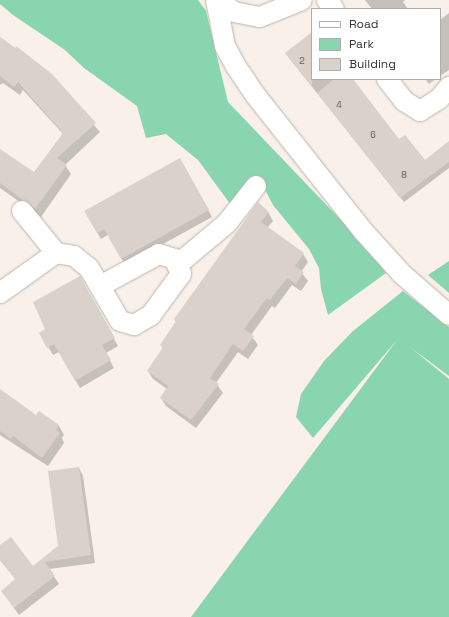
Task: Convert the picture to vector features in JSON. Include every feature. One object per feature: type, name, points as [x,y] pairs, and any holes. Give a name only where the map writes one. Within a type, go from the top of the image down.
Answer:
[{"type":"street","points":[[216,0],[234,12],[260,17],[302,0]]},
{"type":"street","points":[[216,0],[226,46],[234,65],[256,96],[363,231],[402,274],[449,316]]},
{"type":"street","points":[[327,0],[333,8]]},
{"type":"street","points":[[388,80],[404,101],[420,111],[439,99],[449,87]]},
{"type":"street","points":[[177,265],[227,223],[256,186]]},
{"type":"street","points":[[22,211],[56,253],[74,256],[89,268],[120,321],[134,325],[151,315],[181,274],[175,259],[159,254],[100,286]]},
{"type":"street","points":[[0,293],[56,253]]},
{"type":"green space","points":[[0,0],[198,0],[206,11],[228,102],[360,240],[386,273],[328,315],[321,289],[319,268],[309,249],[273,205],[258,176],[231,205],[198,160],[166,134],[146,138],[137,106],[84,68],[65,50],[13,15],[0,4]]},
{"type":"green space","points":[[449,261],[449,293],[428,275]]},
{"type":"green space","points":[[403,291],[449,327],[449,376],[410,347],[449,379],[449,617],[191,617],[397,340],[313,438],[296,417],[301,394],[324,361],[353,331]]},
{"type":"building","points":[[311,33],[312,87],[285,53]]},
{"type":"building","points":[[0,37],[15,49],[16,46],[52,74],[96,123],[57,158],[67,165],[35,209],[0,183],[0,149],[34,172],[63,133],[18,82],[14,87],[0,76]]},
{"type":"building","points":[[333,80],[354,80],[399,139],[405,135],[425,160],[449,141],[449,162],[400,198],[317,93]]},
{"type":"building","points":[[180,158],[209,210],[121,259],[104,229],[97,233],[84,211]]},
{"type":"building","points":[[258,202],[269,212],[261,222],[304,253],[295,266],[304,272],[296,284],[287,278],[270,300],[267,298],[244,329],[254,336],[243,351],[233,344],[210,378],[219,384],[191,420],[160,398],[168,386],[147,371],[163,347],[160,345],[176,321],[174,319]]},
{"type":"building","points":[[80,276],[115,338],[102,345],[111,360],[75,381],[54,344],[47,348],[39,333],[45,329],[33,302]]},
{"type":"building","points":[[0,389],[36,415],[39,411],[59,425],[56,430],[60,433],[42,458],[13,436],[11,439],[0,431]]},
{"type":"building","points":[[79,467],[91,555],[45,562],[55,576],[14,608],[1,591],[15,579],[0,559],[0,545],[11,537],[33,566],[58,546],[48,471]]}]
